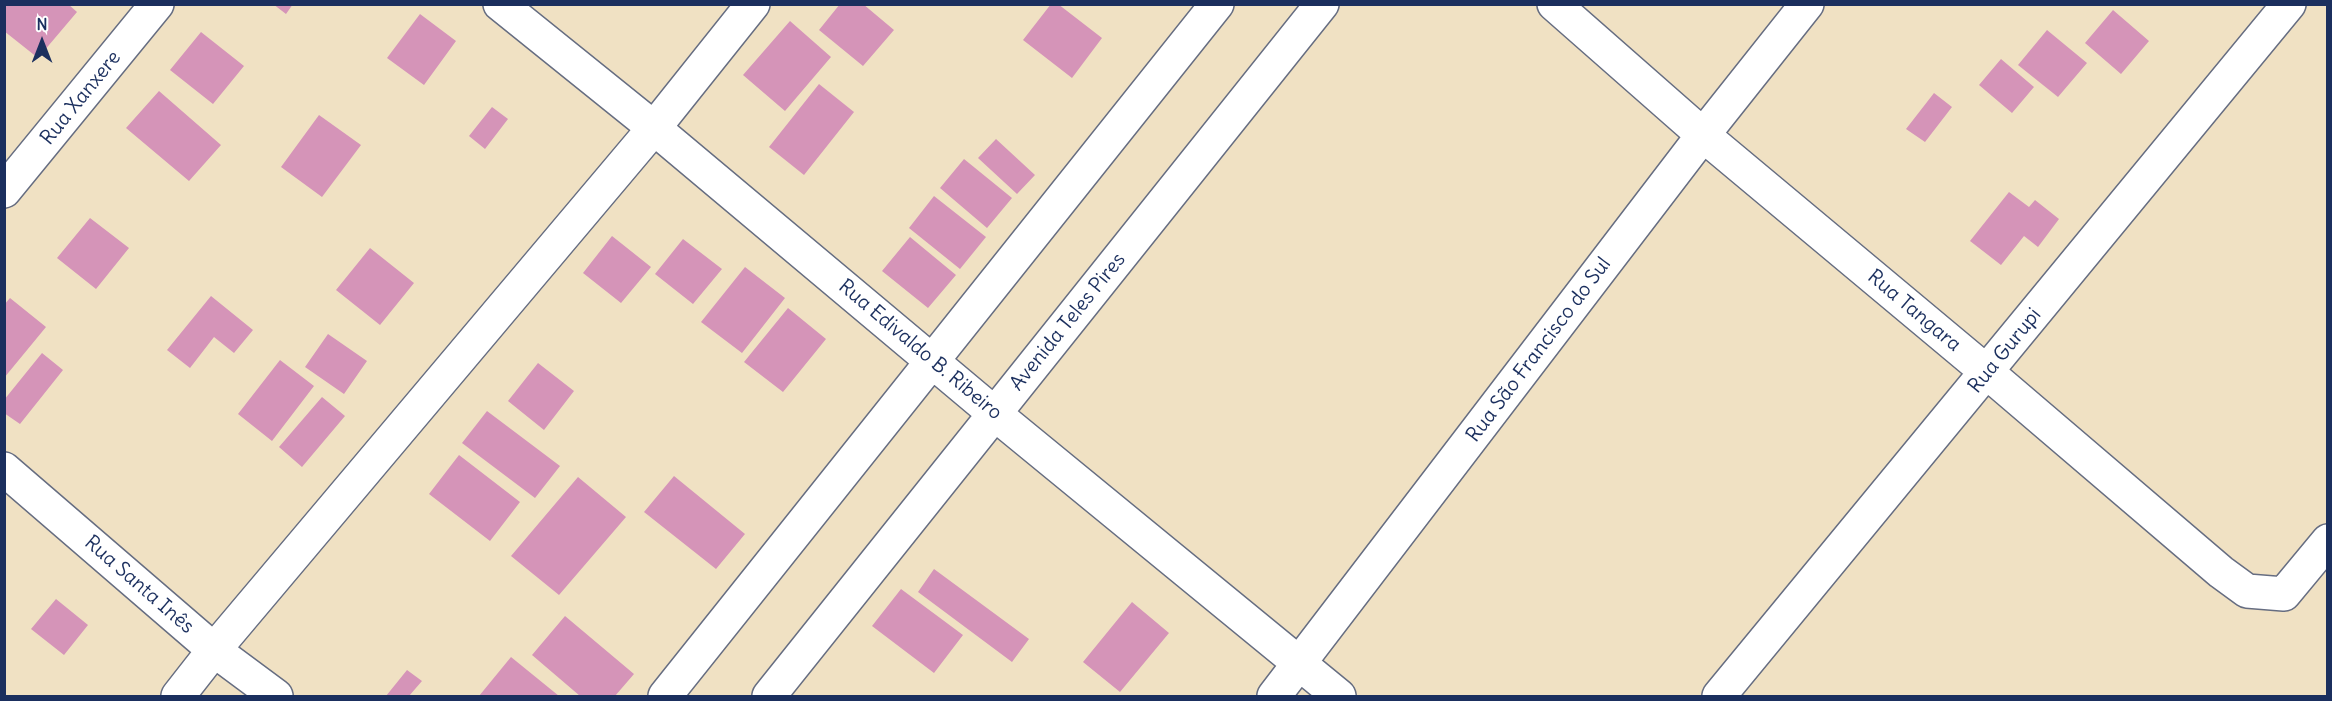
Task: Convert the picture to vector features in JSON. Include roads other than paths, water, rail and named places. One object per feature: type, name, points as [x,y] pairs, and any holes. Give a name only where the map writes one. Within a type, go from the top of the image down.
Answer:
[{"type":"street","name":"Rua Xanxere","points":[[4,191],[157,4]]},
{"type":"street","name":"Rua Edivaldo B. Ribeiro","points":[[500,4],[654,128],[995,414],[1339,696]]},
{"type":"street","points":[[178,696],[214,650],[654,128],[753,4]]},
{"type":"street","points":[[666,696],[1216,4]]},
{"type":"street","name":"Avenida Teles Pires","points":[[769,696],[1322,4]]},
{"type":"street","name":"Rua Tangara","points":[[1554,4],[1703,135],[1988,373],[2221,572],[2247,591],[2284,594],[2328,542]]},
{"type":"street","name":"Rua São Francisco do Sul","points":[[1274,696],[1703,135],[1807,4]]},
{"type":"street","name":"Rua Gurupi","points":[[1719,696],[1988,373],[2289,4]]},
{"type":"street","name":"Rua Santa Inês","points":[[4,469],[214,650],[276,696]]}]
